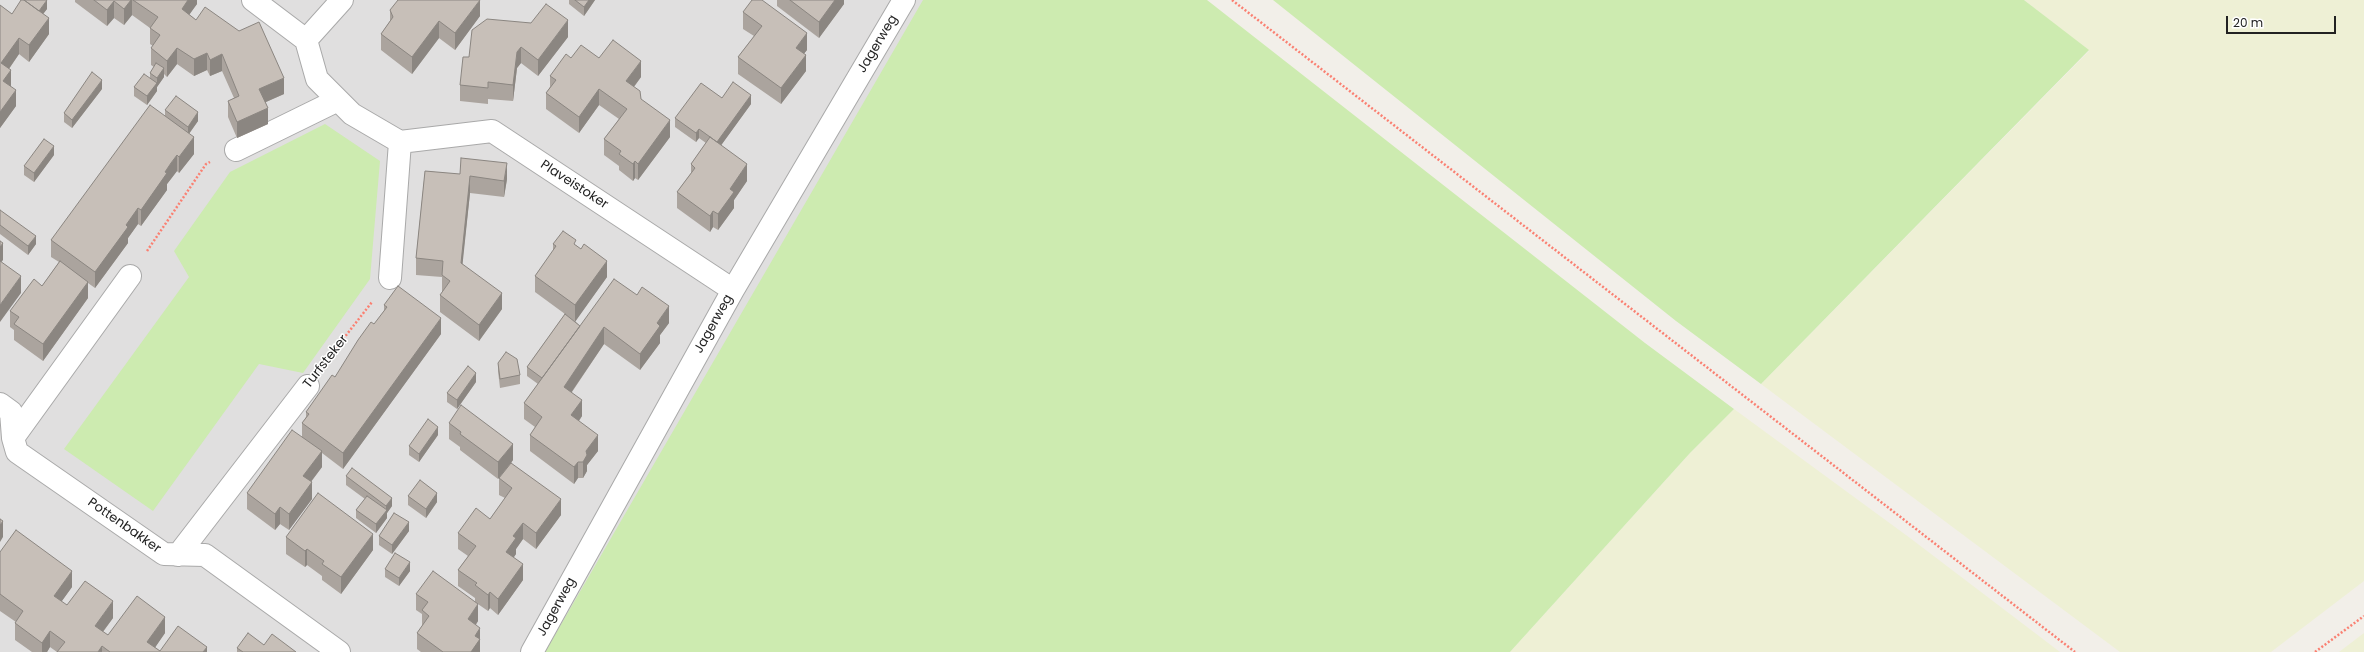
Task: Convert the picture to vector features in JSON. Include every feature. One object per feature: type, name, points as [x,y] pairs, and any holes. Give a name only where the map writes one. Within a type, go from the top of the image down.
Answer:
[{"type":"street","points":[[253,0],[306,40],[317,79],[352,114],[400,142],[390,278]]},
{"type":"street","points":[[306,40],[342,0]]},
{"type":"street","name":"Jagerweg","points":[[532,652],[733,290],[904,0]]},
{"type":"street","points":[[236,150],[338,100]]},
{"type":"street","name":"Plaveistoker","points":[[400,142],[492,131],[733,290]]},
{"type":"street","points":[[13,438],[130,276]]},
{"type":"street","name":"Turfsteker","points":[[178,554],[308,386]]},
{"type":"street","name":"Pottenbakker","points":[[0,404],[11,412],[13,438],[17,452],[164,554],[205,555],[339,652]]},
{"type":"path","points":[[1232,0],[2075,652]]},
{"type":"path","points":[[130,276],[206,164],[236,150]]},
{"type":"path","name":"Turfsteker","points":[[308,386],[390,278]]},
{"type":"path","points":[[2315,652],[2364,616]]},
{"type":"shaded area","points":[[0,0],[934,0],[646,652],[0,652]]},
{"type":"green space","points":[[923,0],[1207,0],[1645,343],[1734,409],[1690,453],[1510,652],[545,652]]},
{"type":"green space","points":[[1273,0],[2024,0],[2089,50],[1761,384],[1676,321]]},
{"type":"green space","points":[[2024,0],[2364,0],[2364,581],[2271,652],[2120,652],[1761,384],[2089,51]]},
{"type":"green space","points":[[325,124],[380,161],[370,279],[303,373],[259,364],[153,511],[64,449],[189,277],[174,251],[230,172]]},
{"type":"green space","points":[[1734,409],[1910,538],[2060,652],[1510,652],[1690,453]]},
{"type":"green space","points":[[2364,633],[2364,652],[2339,652]]},
{"type":"building","points":[[21,0],[24,0],[49,18],[29,45],[19,38],[1,63],[11,70],[3,81],[16,90],[0,112],[0,5],[12,14]]},
{"type":"building","points":[[24,0],[47,0],[39,11]]},
{"type":"building","points":[[94,0],[131,0],[124,9],[114,1],[107,10]]},
{"type":"building","points":[[133,0],[188,0],[182,9],[196,20],[205,7],[239,31],[259,22],[284,78],[259,89],[268,108],[237,122],[228,101],[239,96],[222,54],[210,60],[207,53],[194,59],[177,48],[167,61],[151,48],[160,35],[150,28],[158,17]]},
{"type":"building","points":[[398,0],[480,0],[455,33],[439,21],[412,57],[381,34],[393,17],[390,10]]},
{"type":"building","points":[[575,0],[589,0],[584,7]]},
{"type":"building","points":[[752,0],[762,0],[807,33],[796,48],[806,55],[781,88],[738,57],[762,26],[743,12]]},
{"type":"building","points":[[790,0],[835,0],[819,22]]},
{"type":"building","points":[[546,4],[568,20],[538,60],[521,47],[517,52],[513,85],[488,82],[488,88],[460,85],[463,57],[469,57],[472,30],[487,19],[531,23]]},
{"type":"building","points":[[613,40],[641,61],[626,81],[640,91],[641,99],[670,120],[638,164],[635,161],[633,164],[619,154],[621,151],[604,139],[627,109],[599,89],[579,117],[546,93],[556,80],[550,76],[566,54],[571,58],[581,45],[599,58]]},
{"type":"building","points":[[156,63],[164,68],[157,78],[150,73]]},
{"type":"building","points":[[92,72],[102,80],[72,120],[64,113]]},
{"type":"building","points":[[144,74],[157,83],[147,96],[134,87]]},
{"type":"building","points":[[733,82],[751,95],[717,142],[699,129],[696,133],[675,118],[701,83],[722,98]]},
{"type":"building","points":[[176,96],[198,112],[188,127],[165,110]]},
{"type":"building","points":[[150,105],[194,137],[179,157],[177,155],[171,163],[165,172],[167,173],[141,210],[138,208],[126,225],[128,227],[95,272],[51,240]]},
{"type":"building","points":[[710,137],[747,164],[730,189],[734,192],[718,214],[713,211],[710,216],[677,192],[695,168],[691,164]]},
{"type":"building","points":[[44,139],[54,146],[34,173],[24,166]]},
{"type":"building","points":[[461,158],[507,163],[504,181],[470,176],[461,263],[502,293],[479,325],[440,295],[450,281],[442,275],[443,261],[416,258],[425,171],[460,174]]},
{"type":"building","points":[[0,210],[36,236],[28,246],[0,225]]},
{"type":"building","points":[[563,231],[576,240],[574,244],[581,249],[584,244],[607,261],[575,305],[535,276],[556,246],[553,244]]},
{"type":"building","points":[[0,261],[21,276],[0,305]]},
{"type":"building","points":[[60,261],[88,282],[43,344],[14,324],[19,317],[10,311],[34,279],[42,286]]},
{"type":"building","points":[[614,279],[637,295],[642,287],[669,306],[657,323],[660,326],[640,354],[604,327],[564,387],[582,400],[571,415],[598,435],[586,451],[587,455],[583,462],[578,462],[574,467],[530,435],[542,417],[524,403]]},
{"type":"building","points":[[398,286],[441,318],[343,453],[302,423],[309,414],[306,412],[332,375],[335,377],[371,322],[374,324],[387,307],[384,305]]},
{"type":"building","points":[[565,314],[580,326],[542,378],[527,367]]},
{"type":"building","points":[[506,352],[517,359],[520,375],[500,379],[498,363]]},
{"type":"building","points":[[468,366],[476,373],[457,400],[447,393]]},
{"type":"building","points":[[461,405],[513,444],[498,462],[460,434],[461,432],[449,423]]},
{"type":"building","points":[[428,419],[438,427],[419,454],[409,446]]},
{"type":"building","points":[[292,430],[322,451],[303,476],[312,482],[289,514],[280,507],[275,514],[247,493]]},
{"type":"building","points":[[511,463],[561,499],[536,533],[523,523],[513,536],[516,538],[506,552],[523,564],[498,599],[490,592],[488,595],[475,585],[477,583],[458,570],[476,546],[458,533],[476,508],[490,519],[512,488],[499,478]]},
{"type":"building","points":[[352,468],[392,498],[386,506],[346,476]]},
{"type":"building","points":[[420,480],[437,493],[426,509],[408,496]]},
{"type":"building","points":[[318,493],[373,534],[341,577],[322,564],[324,561],[307,549],[305,551],[286,537]]},
{"type":"building","points":[[367,496],[387,510],[376,524],[356,510]]},
{"type":"building","points":[[394,513],[409,522],[392,545],[379,536]]},
{"type":"building","points":[[16,530],[72,571],[54,596],[67,605],[85,581],[113,601],[95,626],[108,635],[137,596],[165,617],[147,642],[160,651],[178,626],[207,647],[203,652],[110,652],[102,646],[98,652],[57,652],[65,642],[50,631],[42,643],[15,623],[23,611],[0,594],[0,552]]},
{"type":"building","points":[[395,553],[410,562],[399,578],[385,569]]},
{"type":"building","points":[[433,571],[478,604],[468,619],[480,628],[475,636],[480,639],[471,652],[443,652],[417,633],[429,616],[422,610],[428,602],[416,594]]},
{"type":"building","points":[[248,633],[264,645],[272,634],[296,652],[243,652],[237,648]]}]
